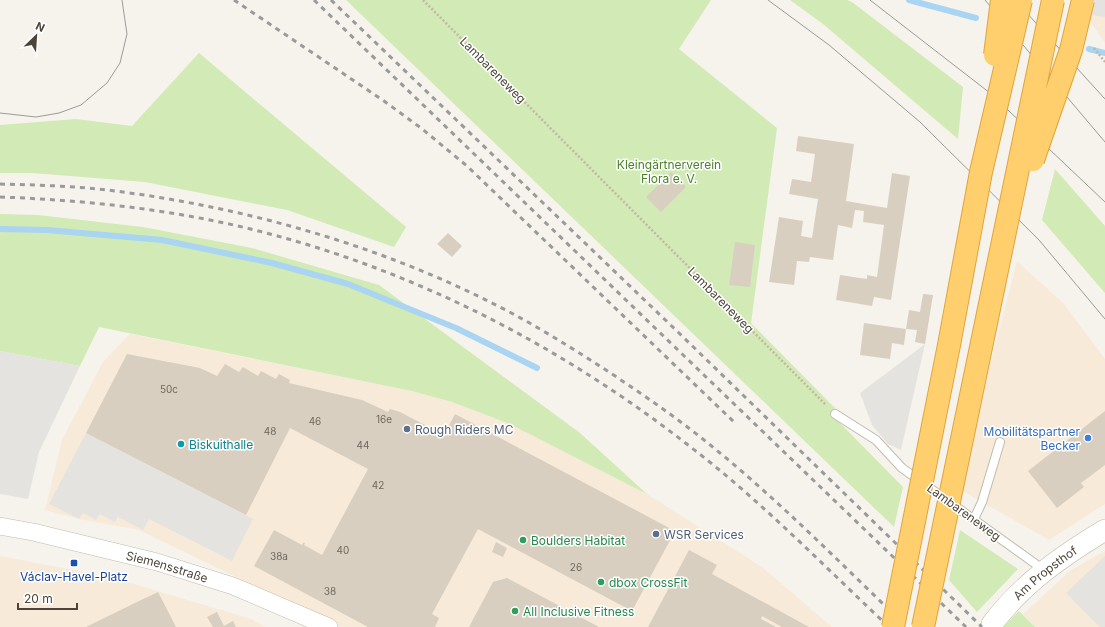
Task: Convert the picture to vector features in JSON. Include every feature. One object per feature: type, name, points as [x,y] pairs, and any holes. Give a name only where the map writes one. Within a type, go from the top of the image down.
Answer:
[{"type":"highway","points":[[981,172],[1002,0]]},
{"type":"highway","points":[[893,627],[949,345],[981,172],[1021,0]]},
{"type":"highway","points":[[923,627],[1053,0]]},
{"type":"highway","points":[[1004,241],[1071,50],[1083,0]]},
{"type":"street","name":"Siemensstraße","points":[[0,526],[33,532],[171,566],[233,586],[329,627]]},
{"type":"street","name":"Am Propsthof","points":[[992,624],[1011,600],[1044,570],[1105,530]]},
{"type":"lane","name":"Lambareneweg","points":[[835,414],[876,440],[902,468],[1044,570]]},
{"type":"lane","points":[[974,519],[982,502],[1000,442]]},
{"type":"path","name":"Lambareneweg","points":[[423,0],[835,414]]},
{"type":"shaded area","points":[[1076,0],[1105,0],[1105,43]]},
{"type":"shaded area","points":[[1085,0],[1105,0],[1105,17],[1093,15]]},
{"type":"shaded area","points":[[1017,261],[1063,303],[1105,359],[1105,504],[1049,540],[961,490],[988,374]]},
{"type":"shaded area","points":[[130,334],[412,391],[452,402],[510,424],[571,450],[647,494],[762,567],[832,627],[340,627],[139,530],[79,519],[45,510],[62,440],[103,362]]},
{"type":"shaded area","points":[[925,344],[901,450],[888,444],[872,425],[860,393]]},
{"type":"shaded area","points":[[0,351],[80,366],[39,452],[28,499],[0,494]]},
{"type":"shaded area","points":[[86,433],[253,519],[232,561],[149,519],[143,530],[118,517],[115,522],[99,514],[96,520],[83,513],[79,519],[49,504]]},
{"type":"shaded area","points":[[1105,551],[1105,627],[1035,627],[1023,614],[1071,570]]},
{"type":"shaded area","points":[[0,556],[114,578],[251,619],[265,627],[0,627]]},
{"type":"shaded area","points":[[1105,556],[1105,627],[1100,627],[1066,593]]},
{"type":"green space","name":"Kleingärtnerverein Flora e. V.","points":[[346,0],[711,0],[679,49],[777,128],[751,323],[837,410],[833,416],[903,487],[894,527]]},
{"type":"green space","points":[[790,0],[847,0],[852,2],[963,87],[958,139],[823,24]]},
{"type":"green space","points":[[199,53],[406,227],[394,247],[287,210],[145,182],[32,173],[0,173],[0,125],[76,119],[132,126]]},
{"type":"green space","points":[[1055,169],[1105,226],[1105,293],[1042,220]]},
{"type":"green space","points":[[0,214],[38,215],[143,227],[252,248],[379,285],[580,433],[647,494],[510,424],[452,402],[412,391],[99,327],[80,366],[0,351]]},
{"type":"green space","points":[[960,530],[1018,569],[977,612],[949,580]]},
{"type":"green space","points":[[1019,611],[1035,627],[1003,627]]},
{"type":"building","points":[[798,136],[854,144],[846,201],[887,208],[892,173],[910,176],[891,300],[874,297],[872,306],[836,300],[840,275],[867,279],[867,275],[877,277],[884,225],[863,222],[864,211],[855,210],[852,228],[838,225],[833,260],[810,257],[809,262],[797,261],[794,285],[769,282],[779,217],[803,221],[801,236],[812,238],[818,199],[789,194],[792,179],[811,182],[815,154],[796,151]]},
{"type":"building","points":[[671,172],[686,187],[661,212],[646,197]]},
{"type":"building","points":[[448,233],[462,246],[452,257],[437,244]]},
{"type":"building","points":[[735,242],[755,245],[750,287],[729,285]]},
{"type":"building","points":[[923,294],[933,295],[925,344],[915,342],[917,330],[906,329],[909,310],[920,312]]},
{"type":"building","points":[[864,323],[906,329],[904,345],[892,343],[890,359],[860,355]]},
{"type":"building","points":[[127,354],[200,368],[217,376],[225,364],[239,372],[243,367],[258,376],[261,371],[276,379],[279,374],[290,380],[289,383],[362,400],[388,412],[390,409],[400,412],[444,435],[455,414],[675,531],[632,611],[478,529],[432,614],[439,618],[435,627],[368,627],[254,566],[274,530],[302,545],[305,543],[304,545],[322,555],[368,469],[290,428],[246,515],[86,433]]},
{"type":"building","name":"Mobilitätspartner Becker","points":[[1105,411],[1105,465],[1081,483],[1084,487],[1057,508],[1028,471]]},
{"type":"building","points":[[496,542],[507,548],[503,557],[492,552]]},
{"type":"building","points":[[689,550],[717,565],[712,574],[809,627],[782,627],[762,616],[761,619],[776,627],[648,627]]},
{"type":"building","points":[[507,578],[599,627],[469,627],[493,582]]},
{"type":"building","points":[[158,592],[176,627],[86,627],[139,601]]},
{"type":"building","points":[[217,612],[224,626],[233,621],[236,627],[213,627],[207,617]]},
{"type":"waterway","points":[[909,0],[976,18]]},
{"type":"waterway","points":[[1089,49],[1105,53]]},
{"type":"waterway","points":[[0,229],[47,230],[162,240],[272,263],[348,284],[456,328],[537,368]]},
{"type":"tram line","points":[[0,113],[36,117],[59,113],[81,105],[107,83],[120,63],[127,34],[122,0]]},
{"type":"tram line","points":[[768,0],[829,45],[920,122],[1039,240],[1105,319]]},
{"type":"tram line","points":[[870,0],[990,93],[1105,202]]},
{"type":"tram line","points":[[985,0],[1105,142]]},
{"type":"tram line","points":[[1015,0],[1105,99]]},
{"type":"railway","points":[[234,0],[384,101],[421,128],[467,166],[734,422]]},
{"type":"railway","points":[[314,0],[966,627]]},
{"type":"railway","points":[[331,0],[680,334],[982,627]]},
{"type":"railway","points":[[0,184],[101,189],[221,209],[326,236],[378,254],[478,296],[526,321],[581,354],[617,377],[702,438],[763,490],[907,627]]},
{"type":"railway","points":[[0,197],[60,200],[119,206],[179,214],[238,226],[300,243],[362,263],[421,286],[480,314],[537,344],[592,377],[645,413],[697,452],[747,493],[889,627]]},
{"type":"place","name":"Rough Riders MC","points":[[407,429]]},
{"type":"place","name":"Mobilitätspartner Becker","points":[[1088,438]]},
{"type":"place","name":"Biskuithalle","points":[[181,444]]},
{"type":"place","name":"WSR Services","points":[[656,534]]},
{"type":"place","name":"Boulders Habitat","points":[[523,540]]},
{"type":"place","name":"Václav-Havel-Platz","points":[[74,563]]},
{"type":"place","name":"dbox CrossFit","points":[[601,582]]},
{"type":"place","name":"All Inclusive Fitness","points":[[515,611]]}]
